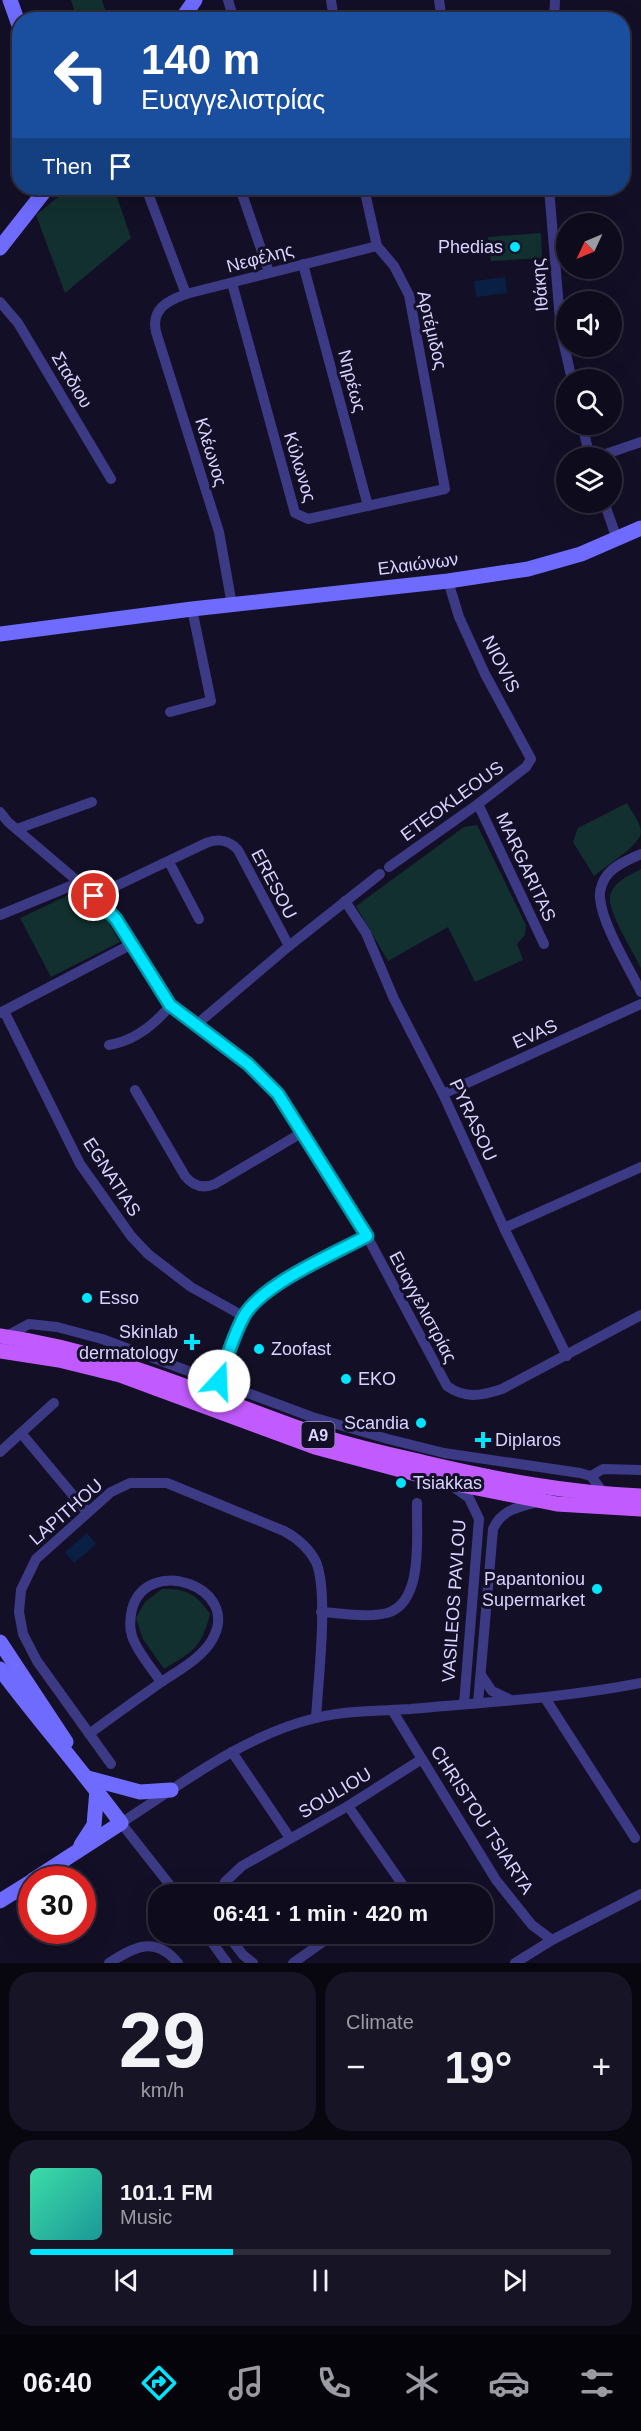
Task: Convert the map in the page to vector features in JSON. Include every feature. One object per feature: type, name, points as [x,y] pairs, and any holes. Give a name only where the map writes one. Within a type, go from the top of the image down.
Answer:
[{"type":"main road","points":[[0,248],[42,195]]},
{"type":"main road","name":"Ελαιώνων","points":[[0,634],[192,609],[448,581],[543,566],[581,554],[641,528]]},
{"type":"main road","name":"A9","points":[[2,1341],[59,1360],[112,1373],[315,1447],[442,1481],[541,1502],[641,1509]]},
{"type":"main road","name":"A9","points":[[2,1341],[62,1347],[119,1362],[315,1434],[386,1454],[504,1481],[576,1493],[641,1496]]},
{"type":"main road","points":[[0,1642],[60,1731],[71,1756]]},
{"type":"main road","points":[[0,1669],[121,1822],[54,1866]]},
{"type":"main road","points":[[92,1784],[140,1792],[171,1790]]},
{"type":"main road","points":[[78,1851],[94,1824],[92,1784]]},
{"type":"main road","points":[[0,1901],[18,1889]]},
{"type":"street","points":[[149,195],[186,294]]},
{"type":"street","points":[[242,195],[269,272]]},
{"type":"street","name":"Αρτέμιδος","points":[[366,195],[377,246],[394,266],[409,295],[445,489]]},
{"type":"street","name":"Ιθάκης","points":[[550,195],[561,332],[569,369]]},
{"type":"street","name":"Νεφέλης","points":[[157,312],[168,300],[186,294],[377,246]]},
{"type":"street","name":"Νηρέως","points":[[303,264],[368,506]]},
{"type":"street","name":"Κύλωνος","points":[[232,283],[293,509],[299,516],[308,519],[445,489]]},
{"type":"street","name":"Σταδιου","points":[[0,302],[9,310],[22,329],[111,479]]},
{"type":"street","name":"Κλέωνος","points":[[157,312],[156,332],[219,532],[232,605]]},
{"type":"street","points":[[622,448],[641,442]]},
{"type":"street","points":[[608,513],[617,539]]},
{"type":"street","name":"NIOVIS","points":[[448,581],[459,617],[485,674],[531,759]]},
{"type":"street","points":[[170,712],[211,701],[192,609]]},
{"type":"street","name":"ETEOKLEOUS","points":[[196,1025],[345,901],[478,804],[526,767],[531,759]]},
{"type":"street","points":[[17,829],[92,802]]},
{"type":"street","name":"MARGARITAS","points":[[478,804],[544,944]]},
{"type":"street","name":"Ευαγγελιστρίας","points":[[0,812],[94,896],[116,919],[130,945],[170,1005],[259,1073],[278,1094],[367,1236],[441,1377],[456,1392],[466,1395],[488,1394],[567,1356],[641,1315]]},
{"type":"street","name":"ERESOU","points":[[94,896],[213,840],[220,840],[233,845],[238,850],[289,946]]},
{"type":"street","points":[[641,854],[618,865],[608,873],[599,896],[602,911],[641,992]]},
{"type":"street","points":[[169,862],[199,919]]},
{"type":"street","points":[[0,915],[78,883]]},
{"type":"street","name":"PYRASOU","points":[[345,901],[366,933],[394,999],[443,1094],[504,1228],[567,1356]]},
{"type":"street","points":[[2,1012],[130,945]]},
{"type":"street","name":"EVAS","points":[[443,1094],[641,1004]]},
{"type":"street","points":[[109,1045],[131,1039],[150,1026],[170,1005]]},
{"type":"street","name":"EGNATIAS","points":[[2,1012],[80,1164],[131,1236],[148,1254],[191,1287],[243,1316]]},
{"type":"street","points":[[135,1090],[185,1176],[189,1181],[202,1187],[215,1184],[303,1131]]},
{"type":"street","points":[[504,1228],[641,1167]]},
{"type":"street","points":[[219,1381],[243,1316],[260,1297],[279,1283],[367,1236]]},
{"type":"street","points":[[2,1341],[29,1324],[57,1327],[102,1338],[312,1417],[388,1439],[444,1453],[591,1476],[605,1495]]},
{"type":"street","points":[[0,1452],[54,1403]]},
{"type":"street","points":[[21,1433],[87,1512]]},
{"type":"street","points":[[591,1476],[603,1469],[641,1470]]},
{"type":"street","name":"VASILEOS PAVLOU","points":[[442,1481],[464,1493],[473,1504],[479,1518],[464,1704]]},
{"type":"street","name":"LAPITHOU","points":[[111,1764],[37,1661],[22,1634],[19,1612],[21,1590],[36,1559],[111,1492],[130,1483],[167,1483],[284,1531],[300,1541],[316,1564],[321,1580],[316,1718]]},
{"type":"street","name":"VASILEOS PAVLOU","points":[[478,1703],[493,1529],[500,1518],[512,1508],[541,1502]]},
{"type":"street","points":[[321,1612],[374,1615],[389,1612],[401,1605],[410,1592],[415,1578],[417,1503]]},
{"type":"street","points":[[89,1734],[161,1682],[201,1653],[212,1641],[218,1629],[219,1615],[207,1594],[199,1588],[174,1581],[161,1581],[145,1588],[136,1599],[130,1616],[134,1642],[161,1682]]},
{"type":"street","points":[[481,1674],[492,1691],[512,1700]]},
{"type":"street","name":"VASILEOS PAVLOU","points":[[121,1822],[232,1752],[316,1718],[371,1710],[545,1698],[641,1683]]},
{"type":"street","points":[[545,1698],[635,1838]]},
{"type":"street","name":"CHRISTOU TSIARTA","points":[[392,1710],[496,1880],[532,1925],[552,1940]]},
{"type":"street","name":"SOULIOU","points":[[232,1752],[290,1838],[348,1806],[422,1759]]},
{"type":"street","points":[[348,1806],[401,1884]]},
{"type":"street","points":[[121,1822],[169,1884]]},
{"type":"street","points":[[224,1884],[232,1875],[290,1838]]},
{"type":"street","points":[[515,1963],[552,1940],[641,1894]]},
{"type":"street","points":[[214,1944],[228,1963]]},
{"type":"street","points":[[235,1944],[253,1963]]},
{"type":"street","points":[[293,1963],[320,1944]]},
{"type":"street","points":[[109,1963],[130,1949],[145,1946],[158,1947],[171,1954],[178,1963]]},
{"type":"green space","points":[[71,0],[102,0],[106,12],[75,12]]},
{"type":"green space","points":[[60,195],[116,195],[131,238],[65,293],[36,215]]},
{"type":"green space","name":"Phedias","points":[[541,233],[542,258],[491,261],[488,237]]},
{"type":"green space","points":[[627,803],[639,825],[641,832],[639,837],[629,849],[594,876],[573,842],[578,828]]},
{"type":"green space","points":[[477,825],[526,925],[525,935],[517,944],[523,960],[475,982],[448,927],[388,961],[356,906],[464,827]]},
{"type":"green space","points":[[641,869],[641,968],[617,921],[610,903],[610,896],[619,882]]},
{"type":"green space","points":[[75,892],[107,920],[120,942],[51,977],[20,918]]},
{"type":"green space","points":[[162,1589],[178,1590],[196,1597],[210,1614],[203,1635],[194,1648],[164,1669],[143,1639],[136,1618],[145,1602]]},
{"type":"water","points":[[505,277],[507,293],[476,297],[474,281]]},
{"type":"water","points":[[87,1533],[96,1544],[74,1563],[65,1552]]},
{"type":"place","name":"Phedias","points":[[515,247]]},
{"type":"place","name":"Esso","points":[[87,1298]]},
{"type":"place","name":"Skinlab dermatology","points":[[192,1342]]},
{"type":"place","name":"Zoofast","points":[[259,1349]]},
{"type":"place","name":"EKO","points":[[346,1379]]},
{"type":"place","name":"Scandia","points":[[421,1423]]},
{"type":"place","name":"Diplaros","points":[[483,1440]]},
{"type":"place","name":"Tsiakkas","points":[[401,1483]]},
{"type":"place","name":"Papantoniou Supermarket","points":[[597,1589]]},
{"type":"route","points":[[94,896],[116,919],[130,945],[170,1005],[259,1073],[278,1094],[367,1236],[279,1283],[260,1297],[243,1316],[219,1381]]}]
